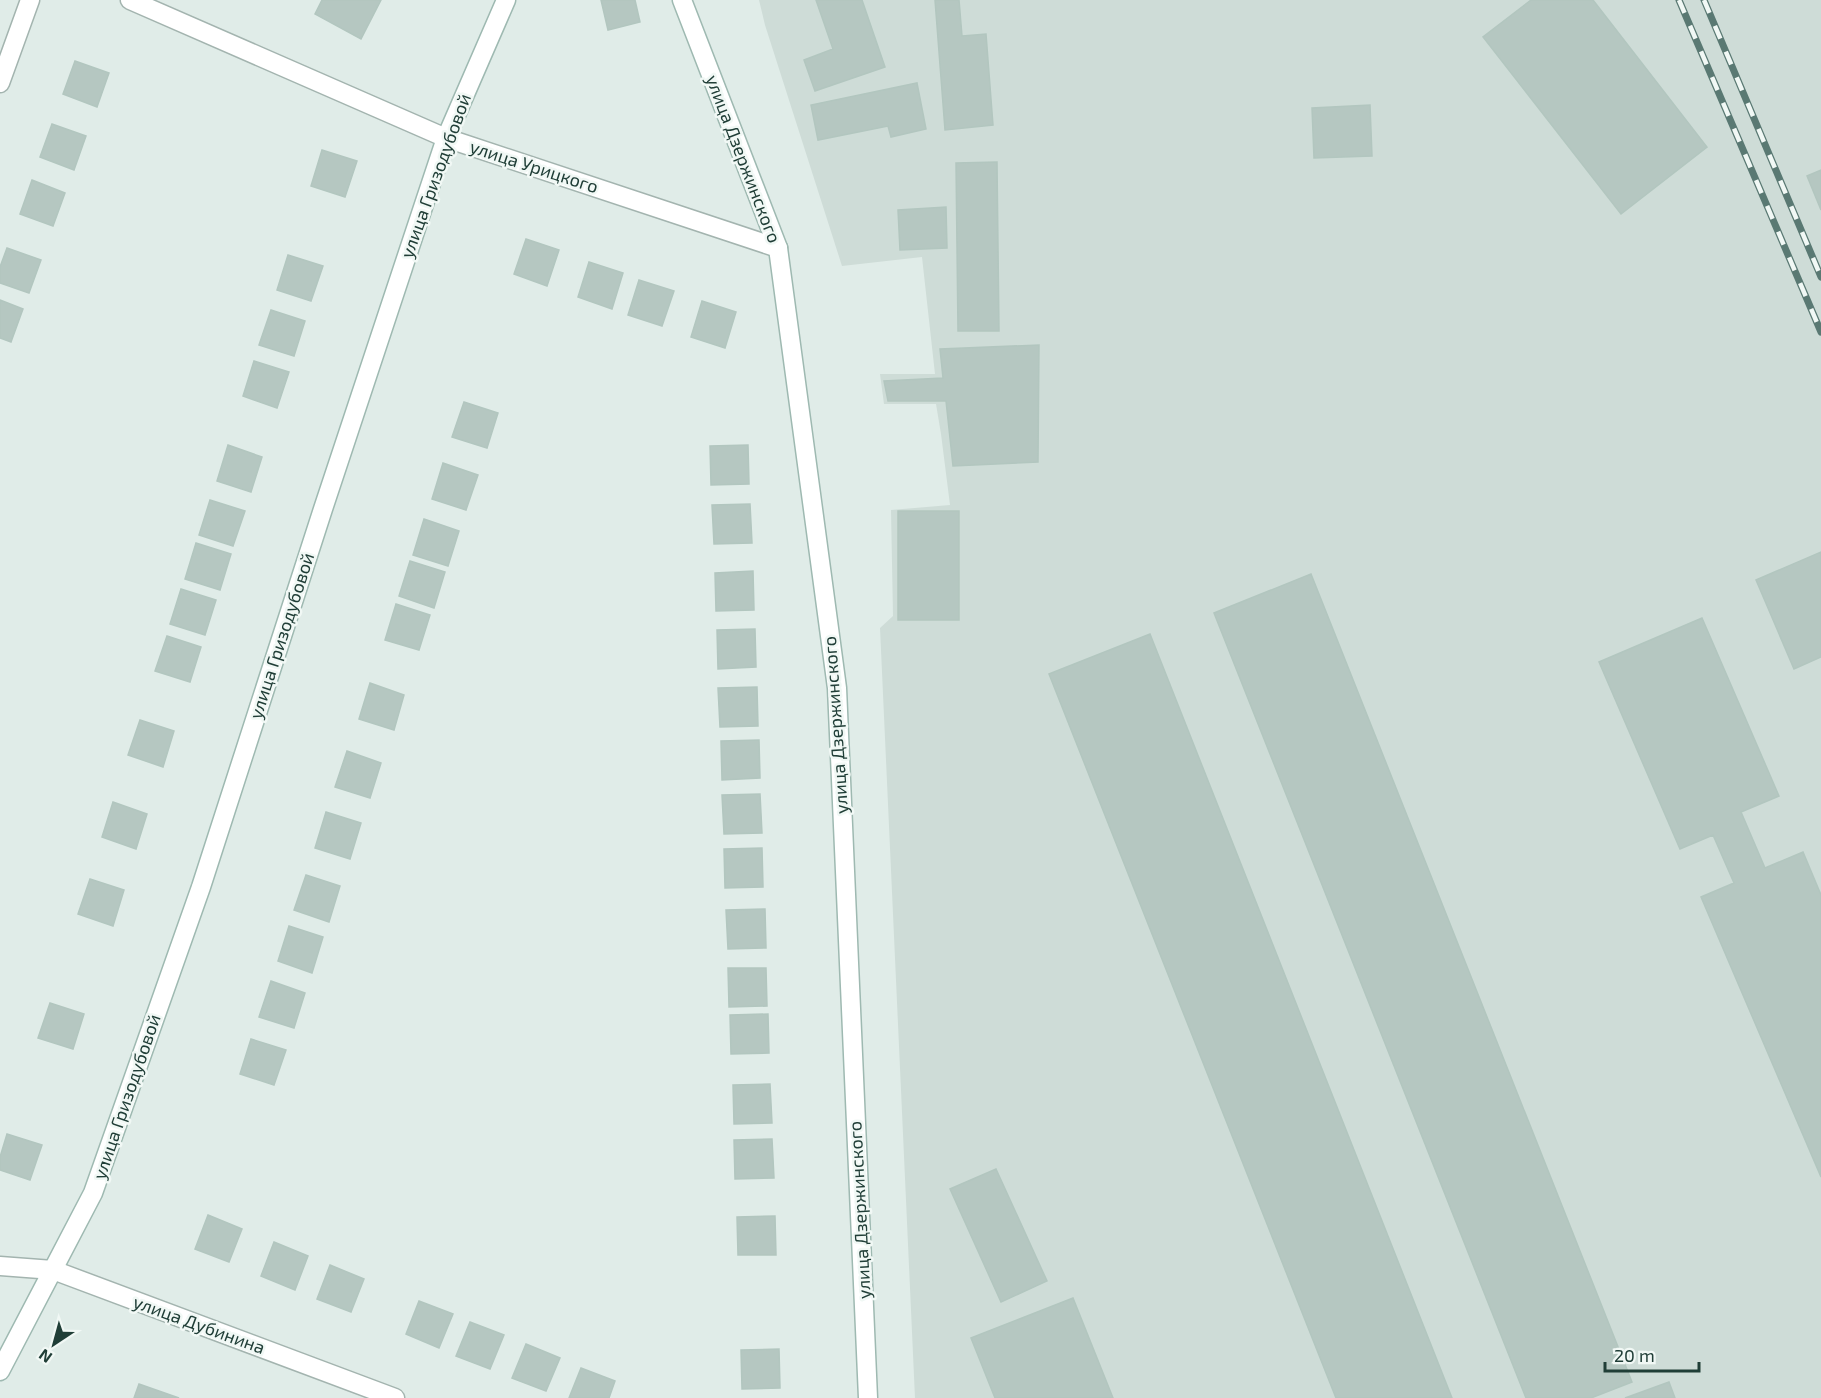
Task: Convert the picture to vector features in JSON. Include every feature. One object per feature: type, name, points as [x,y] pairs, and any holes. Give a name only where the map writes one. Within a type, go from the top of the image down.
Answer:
[{"type":"street","points":[[0,83],[30,0]]},
{"type":"street","name":"улица Урицкого","points":[[130,0],[446,138],[778,248]]},
{"type":"street","name":"улица Гризодубовой","points":[[0,1371],[93,1193],[201,887],[323,508],[446,138],[506,0]]},
{"type":"street","name":"улица Дзержинского","points":[[682,0],[778,248],[837,688],[868,1398]]},
{"type":"street","name":"улица Дубинина","points":[[0,1266],[53,1270],[395,1398]]},
{"type":"shaded area","points":[[759,0],[1821,0],[1821,1398],[915,1398],[880,628],[893,616],[891,510],[950,505],[936,404],[884,404],[880,374],[935,374],[922,257],[842,266]]},
{"type":"building","points":[[322,0],[381,0],[361,39],[315,14]]},
{"type":"building","points":[[601,0],[635,0],[640,22],[608,30]]},
{"type":"building","points":[[816,0],[862,0],[885,67],[815,91],[804,60],[833,49]]},
{"type":"building","points":[[935,0],[959,0],[962,36],[986,34],[993,125],[945,130]]},
{"type":"building","points":[[1531,0],[1593,0],[1707,147],[1621,214],[1483,37]]},
{"type":"building","points":[[75,61],[109,73],[97,107],[63,94]]},
{"type":"building","points":[[917,83],[926,129],[891,137],[888,126],[818,140],[811,105]]},
{"type":"building","points":[[1370,105],[1372,156],[1314,158],[1312,108]]},
{"type":"building","points":[[52,124],[86,136],[74,170],[40,157]]},
{"type":"building","points":[[322,150],[357,161],[345,197],[311,186]]},
{"type":"building","points":[[997,162],[999,331],[958,331],[956,163]]},
{"type":"building","points":[[1821,170],[1821,210],[1807,176]]},
{"type":"building","points":[[32,180],[65,193],[53,226],[20,214]]},
{"type":"building","points":[[946,207],[947,248],[900,250],[898,210]]},
{"type":"building","points":[[526,239],[559,250],[547,286],[514,274]]},
{"type":"building","points":[[7,248],[41,260],[29,293],[0,283],[0,267]]},
{"type":"building","points":[[288,255],[323,266],[311,301],[277,290]]},
{"type":"building","points":[[589,262],[623,273],[612,309],[578,297]]},
{"type":"building","points":[[639,280],[674,291],[662,326],[628,315]]},
{"type":"building","points":[[0,300],[23,309],[11,342],[0,338]]},
{"type":"building","points":[[702,301],[736,312],[725,348],[691,337]]},
{"type":"building","points":[[271,310],[305,321],[294,356],[259,345]]},
{"type":"building","points":[[1039,345],[1038,462],[953,466],[946,401],[888,401],[884,381],[943,378],[940,349]]},
{"type":"building","points":[[254,361],[289,372],[277,408],[243,396]]},
{"type":"building","points":[[464,402],[498,413],[487,448],[452,437]]},
{"type":"building","points":[[228,445],[262,457],[251,492],[217,481]]},
{"type":"building","points":[[748,445],[749,484],[711,485],[710,446]]},
{"type":"building","points":[[443,463],[478,475],[466,510],[432,499]]},
{"type":"building","points":[[210,500],[245,511],[233,546],[199,535]]},
{"type":"building","points":[[750,504],[752,543],[714,544],[712,505]]},
{"type":"building","points":[[898,511],[959,511],[959,620],[898,620]]},
{"type":"building","points":[[424,519],[459,531],[448,566],[413,555]]},
{"type":"building","points":[[196,543],[231,554],[220,590],[185,579]]},
{"type":"building","points":[[1821,552],[1821,657],[1794,669],[1756,580]]},
{"type":"building","points":[[410,561],[445,572],[434,608],[399,596]]},
{"type":"building","points":[[753,571],[754,610],[716,611],[715,573]]},
{"type":"building","points":[[1311,574],[1632,1382],[1591,1398],[1526,1398],[1214,613]]},
{"type":"building","points":[[181,589],[216,600],[205,635],[170,624]]},
{"type":"building","points":[[396,604],[430,615],[419,650],[385,640]]},
{"type":"building","points":[[1702,618],[1779,796],[1741,812],[1765,868],[1803,852],[1821,895],[1821,1177],[1701,897],[1734,883],[1713,835],[1680,849],[1599,662]]},
{"type":"building","points":[[755,629],[756,667],[718,669],[717,630]]},
{"type":"building","points":[[1150,634],[1452,1398],[1336,1398],[1049,674]]},
{"type":"building","points":[[167,636],[201,647],[190,682],[155,671]]},
{"type":"building","points":[[370,683],[404,695],[394,730],[359,719]]},
{"type":"building","points":[[757,687],[758,726],[720,727],[718,688]]},
{"type":"building","points":[[140,720],[174,731],[163,767],[128,755]]},
{"type":"building","points":[[759,740],[760,778],[722,780],[721,741]]},
{"type":"building","points":[[347,751],[381,763],[370,798],[335,787]]},
{"type":"building","points":[[760,794],[762,833],[724,834],[722,795]]},
{"type":"building","points":[[113,802],[147,814],[136,849],[102,837]]},
{"type":"building","points":[[326,812],[361,823],[350,859],[315,848]]},
{"type":"building","points":[[762,848],[763,887],[725,888],[724,849]]},
{"type":"building","points":[[306,875],[340,886],[329,922],[294,910]]},
{"type":"building","points":[[90,879],[124,890],[113,926],[78,914]]},
{"type":"building","points":[[765,909],[766,948],[728,949],[726,910]]},
{"type":"building","points":[[289,926],[323,937],[312,973],[278,961]]},
{"type":"building","points":[[728,968],[766,968],[767,1006],[729,1007]]},
{"type":"building","points":[[271,981],[305,993],[294,1028],[259,1017]]},
{"type":"building","points":[[50,1003],[84,1014],[73,1049],[38,1038]]},
{"type":"building","points":[[768,1014],[769,1053],[731,1054],[730,1015]]},
{"type":"building","points":[[251,1039],[286,1050],[274,1085],[240,1074]]},
{"type":"building","points":[[770,1084],[772,1123],[734,1124],[733,1085]]},
{"type":"building","points":[[7,1134],[42,1145],[30,1180],[0,1170],[0,1157]]},
{"type":"building","points":[[772,1139],[774,1178],[735,1179],[734,1140]]},
{"type":"building","points":[[996,1169],[1047,1281],[1001,1302],[950,1189]]},
{"type":"building","points":[[208,1215],[242,1229],[229,1262],[195,1249]]},
{"type":"building","points":[[775,1216],[776,1255],[738,1255],[737,1217]]},
{"type":"building","points":[[274,1242],[308,1256],[295,1290],[261,1276]]},
{"type":"building","points":[[330,1265],[364,1279],[351,1312],[317,1299]]},
{"type":"building","points":[[1073,1298],[1113,1398],[995,1398],[971,1338]]},
{"type":"building","points":[[419,1301],[453,1314],[439,1348],[406,1334]]},
{"type":"building","points":[[470,1322],[504,1335],[490,1369],[456,1356]]},
{"type":"building","points":[[526,1344],[560,1358],[546,1391],[512,1378]]},
{"type":"building","points":[[779,1349],[780,1388],[742,1389],[741,1350]]},
{"type":"building","points":[[581,1368],[615,1381],[609,1398],[569,1398]]},
{"type":"building","points":[[1669,1382],[1675,1398],[1625,1398]]},
{"type":"building","points":[[139,1384],[179,1398],[134,1398]]},
{"type":"railway","points":[[1679,0],[1821,332]]},
{"type":"railway","points":[[1704,0],[1821,277]]}]
